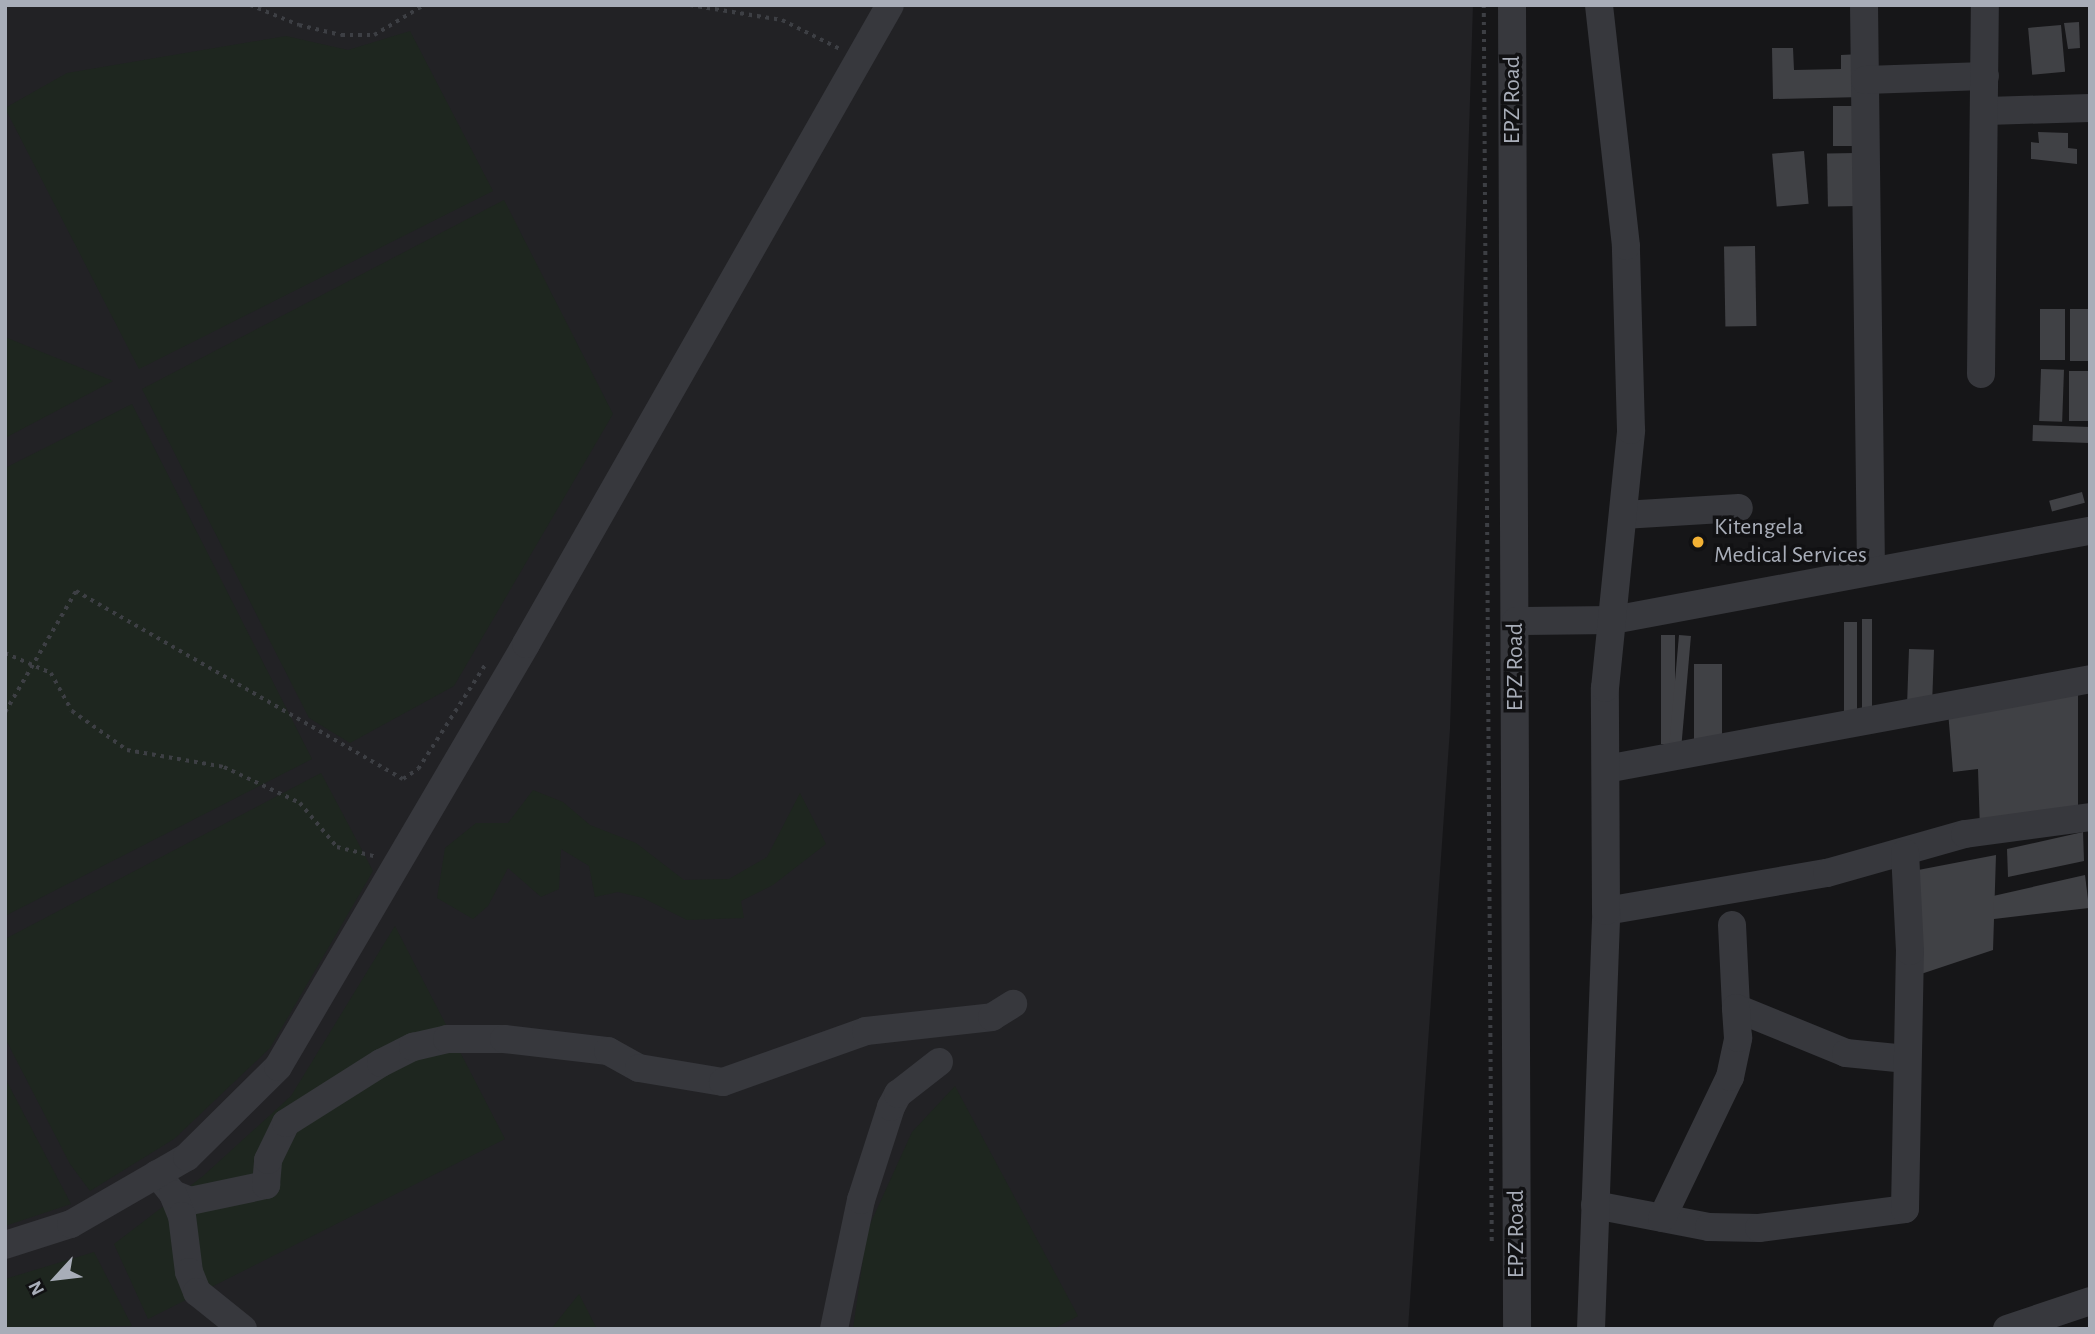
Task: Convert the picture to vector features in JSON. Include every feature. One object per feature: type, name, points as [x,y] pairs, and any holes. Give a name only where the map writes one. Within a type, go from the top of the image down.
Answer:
[{"type":"street","points":[[5,1245],[71,1224],[165,1184],[187,1157],[278,1067],[890,5]]},
{"type":"street","name":"EPZ Road","points":[[1512,5],[1517,1329]]},
{"type":"street","points":[[1591,1329],[1606,911],[1605,688],[1631,430],[1626,246],[1599,5]]},
{"type":"street","points":[[1864,5],[1871,571]]},
{"type":"street","points":[[1981,374],[1987,111],[1985,5]]},
{"type":"street","points":[[1865,80],[1985,76]]},
{"type":"street","points":[[1987,111],[2090,108]]},
{"type":"street","points":[[1623,515],[1739,508]]},
{"type":"street","points":[[1516,621],[1613,620],[2090,531]]},
{"type":"street","points":[[1606,769],[2090,679]]},
{"type":"street","points":[[1606,911],[1828,873],[1965,834],[2090,817]]},
{"type":"street","points":[[1595,1205],[1709,1227],[1759,1228],[1902,1212],[1907,1204],[1910,951],[1905,853]]},
{"type":"street","points":[[1662,1217],[1730,1077],[1738,1038],[1732,925]]},
{"type":"street","points":[[165,1184],[190,1201],[266,1185],[268,1160],[286,1123],[380,1063],[413,1047],[447,1039],[504,1039],[608,1051],[639,1068],[723,1082],[866,1031],[992,1017],[1013,1004]]},
{"type":"street","points":[[1736,1008],[1846,1053],[1907,1059]]},
{"type":"street","points":[[834,1329],[861,1200],[886,1119],[898,1094],[939,1062]]},
{"type":"street","points":[[165,1184],[183,1216],[189,1272],[197,1292],[243,1329]]},
{"type":"street","points":[[2007,1329],[2090,1301]]},
{"type":"path","points":[[250,5],[341,35],[374,35],[424,5]]},
{"type":"path","points":[[690,5],[782,20],[839,49]]},
{"type":"path","points":[[1484,5],[1492,1249]]},
{"type":"path","points":[[833,61],[846,38]]},
{"type":"path","points":[[5,712],[75,591],[403,779],[418,768],[489,658]]},
{"type":"path","points":[[5,653],[51,673],[72,711],[127,750],[224,767],[300,803],[337,847],[398,861]]},
{"type":"shaded area","points":[[5,5],[1473,5],[1450,729],[1408,1329],[5,1329]]},
{"type":"shaded area","points":[[410,31],[493,191],[139,369],[5,108],[67,73],[286,36],[348,50]]},
{"type":"shaded area","points":[[504,200],[613,414],[454,686],[350,743],[309,718],[142,389]]},
{"type":"shaded area","points":[[5,337],[113,381],[5,438]]},
{"type":"shaded area","points":[[132,404],[312,759],[5,916],[5,468]]},
{"type":"shaded area","points":[[321,773],[373,871],[270,1048],[174,1139],[90,1191],[70,1164],[5,1038],[5,939]]},
{"type":"shaded area","points":[[533,790],[563,802],[590,825],[636,843],[684,880],[729,879],[767,857],[800,793],[826,844],[773,885],[741,901],[744,918],[687,920],[643,898],[618,892],[595,897],[589,866],[561,849],[559,889],[541,897],[508,868],[488,906],[473,919],[437,898],[445,848],[476,823],[508,823]]},
{"type":"shaded area","points":[[395,926],[505,1139],[148,1319],[114,1244],[203,1176],[291,1096]]},
{"type":"shaded area","points":[[5,1078],[71,1204],[5,1226]]},
{"type":"shaded area","points":[[955,1086],[1078,1316],[1053,1329],[853,1329],[867,1231],[912,1132]]},
{"type":"shaded area","points":[[94,1252],[132,1326],[5,1329],[5,1279]]},
{"type":"shaded area","points":[[579,1294],[597,1329],[551,1329]]},
{"type":"building","points":[[2079,22],[2080,48],[2068,49],[2064,23]]},
{"type":"building","points":[[2061,25],[2065,72],[2032,75],[2028,28]]},
{"type":"building","points":[[1772,48],[1793,48],[1794,70],[1841,69],[1841,55],[1861,54],[1862,97],[1773,99]]},
{"type":"building","points":[[1833,106],[1857,106],[1857,146],[1833,146]]},
{"type":"building","points":[[2038,132],[2068,133],[2068,148],[2077,149],[2077,164],[2031,159],[2031,142],[2039,143]]},
{"type":"building","points":[[1804,151],[1809,204],[1777,207],[1772,154]]},
{"type":"building","points":[[1856,153],[1857,206],[1828,206],[1827,154]]},
{"type":"building","points":[[1755,246],[1756,326],[1725,327],[1724,247]]},
{"type":"building","points":[[2040,309],[2065,309],[2065,360],[2040,360]]},
{"type":"building","points":[[2070,309],[2090,309],[2090,361],[2070,361]]},
{"type":"building","points":[[2041,369],[2064,370],[2062,422],[2039,421]]},
{"type":"building","points":[[2069,371],[2090,371],[2090,421],[2069,421]]},
{"type":"building","points":[[2033,425],[2090,427],[2089,443],[2032,441]]},
{"type":"building","points":[[2082,492],[2085,503],[2052,511],[2049,501]]},
{"type":"building","points":[[1862,619],[1872,619],[1872,710],[1862,710]]},
{"type":"building","points":[[1844,622],[1857,622],[1857,711],[1844,711]]},
{"type":"building","points":[[1661,635],[1675,635],[1675,744],[1661,744]]},
{"type":"building","points":[[1679,635],[1691,636],[1682,743],[1670,742]]},
{"type":"building","points":[[1909,649],[1934,650],[1932,703],[1907,702]]},
{"type":"building","points":[[1694,664],[1722,664],[1722,742],[1694,742]]},
{"type":"building","points":[[2078,686],[2078,813],[1980,830],[1978,769],[1953,772],[1948,711]]},
{"type":"building","points":[[2083,832],[2084,861],[2008,877],[2007,849]]},
{"type":"building","points":[[1996,855],[1993,950],[1915,976],[1913,871]]},
{"type":"building","points":[[2085,875],[2089,908],[1994,919],[1993,896]]},
{"type":"place","name":"Kitengela Medical Services","points":[[1698,542]]}]
